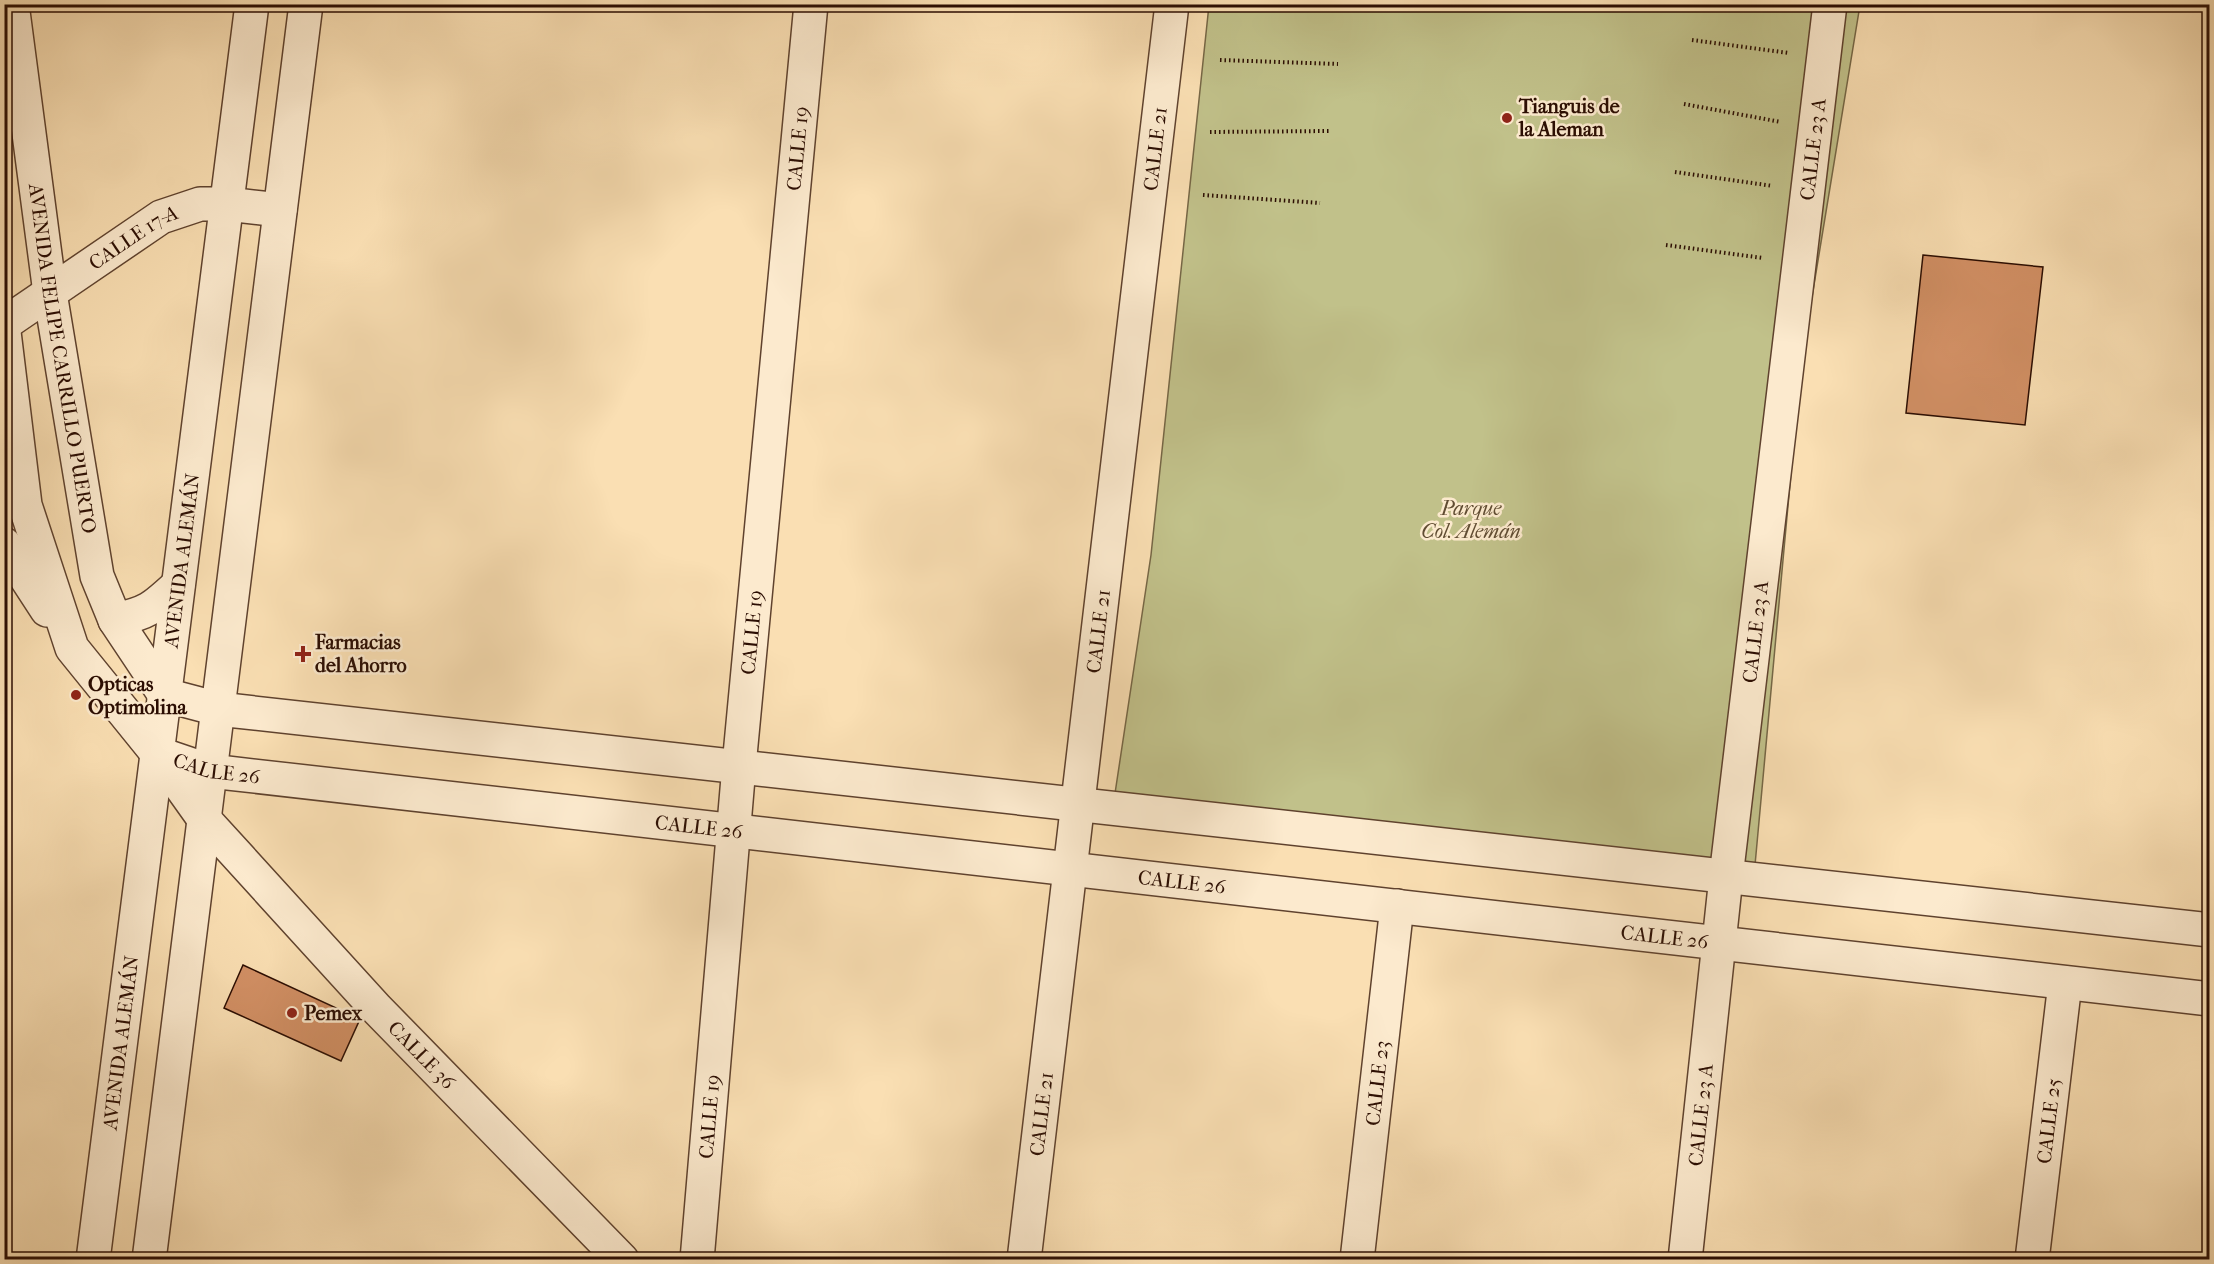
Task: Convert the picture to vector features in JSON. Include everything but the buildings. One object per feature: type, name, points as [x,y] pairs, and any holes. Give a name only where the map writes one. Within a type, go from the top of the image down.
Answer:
[{"type":"street","name":"AVENIDA FELIPE CARRILLO PUERTO","points":[[12,4],[50,293],[97,576],[115,620],[165,695]]},
{"type":"street","name":"AVENIDA ALEMÁN","points":[[93,1260],[252,4]]},
{"type":"street","points":[[149,1260],[306,4]]},
{"type":"street","name":"CALLE 19","points":[[697,1260],[739,766],[811,4]]},
{"type":"street","name":"CALLE 21","points":[[1024,1260],[1172,4]]},
{"type":"street","name":"CALLE 23 A","points":[[1685,1260],[1726,877],[1830,4]]},
{"type":"street","name":"CALLE 17-A","points":[[4,324],[161,217],[200,204],[227,204],[280,210]]},
{"type":"street","points":[[4,332],[25,505],[72,648]]},
{"type":"street","points":[[4,544],[72,648],[157,753]]},
{"type":"street","points":[[115,620],[142,614],[178,585]]},
{"type":"street","points":[[165,695],[218,709],[2210,930]]},
{"type":"street","name":"CALLE 26","points":[[157,753],[210,771],[2210,999]]},
{"type":"street","name":"CALLE 36","points":[[157,753],[204,819],[377,1009],[622,1260]]},
{"type":"street","name":"CALLE 23","points":[[1357,1260],[1397,906]]},
{"type":"street","name":"CALLE 25","points":[[2032,1260],[2065,983]]},
{"type":"path","points":[[1322,4],[1345,7]]},
{"type":"path","points":[[1692,40],[1792,54]]},
{"type":"path","points":[[1220,60],[1338,64]]},
{"type":"path","points":[[1684,104],[1784,122]]},
{"type":"path","points":[[1210,132],[1329,131]]},
{"type":"path","points":[[1675,172],[1777,187]]},
{"type":"path","points":[[1203,195],[1320,203]]},
{"type":"path","points":[[1666,245],[1769,259]]},
{"type":"green space","name":"Parque Col. Alemán","points":[[1209,5],[1860,5],[1801,364],[1754,876],[1114,800],[1151,555]]},
{"type":"place","name":"Tianguis de la Aleman","points":[[1507,118]]},
{"type":"place","name":"Farmacias del Ahorro","points":[[303,654]]},
{"type":"place","name":"Opticas Optimolina","points":[[76,695]]},
{"type":"place","name":"Pemex","points":[[292,1013]]}]
